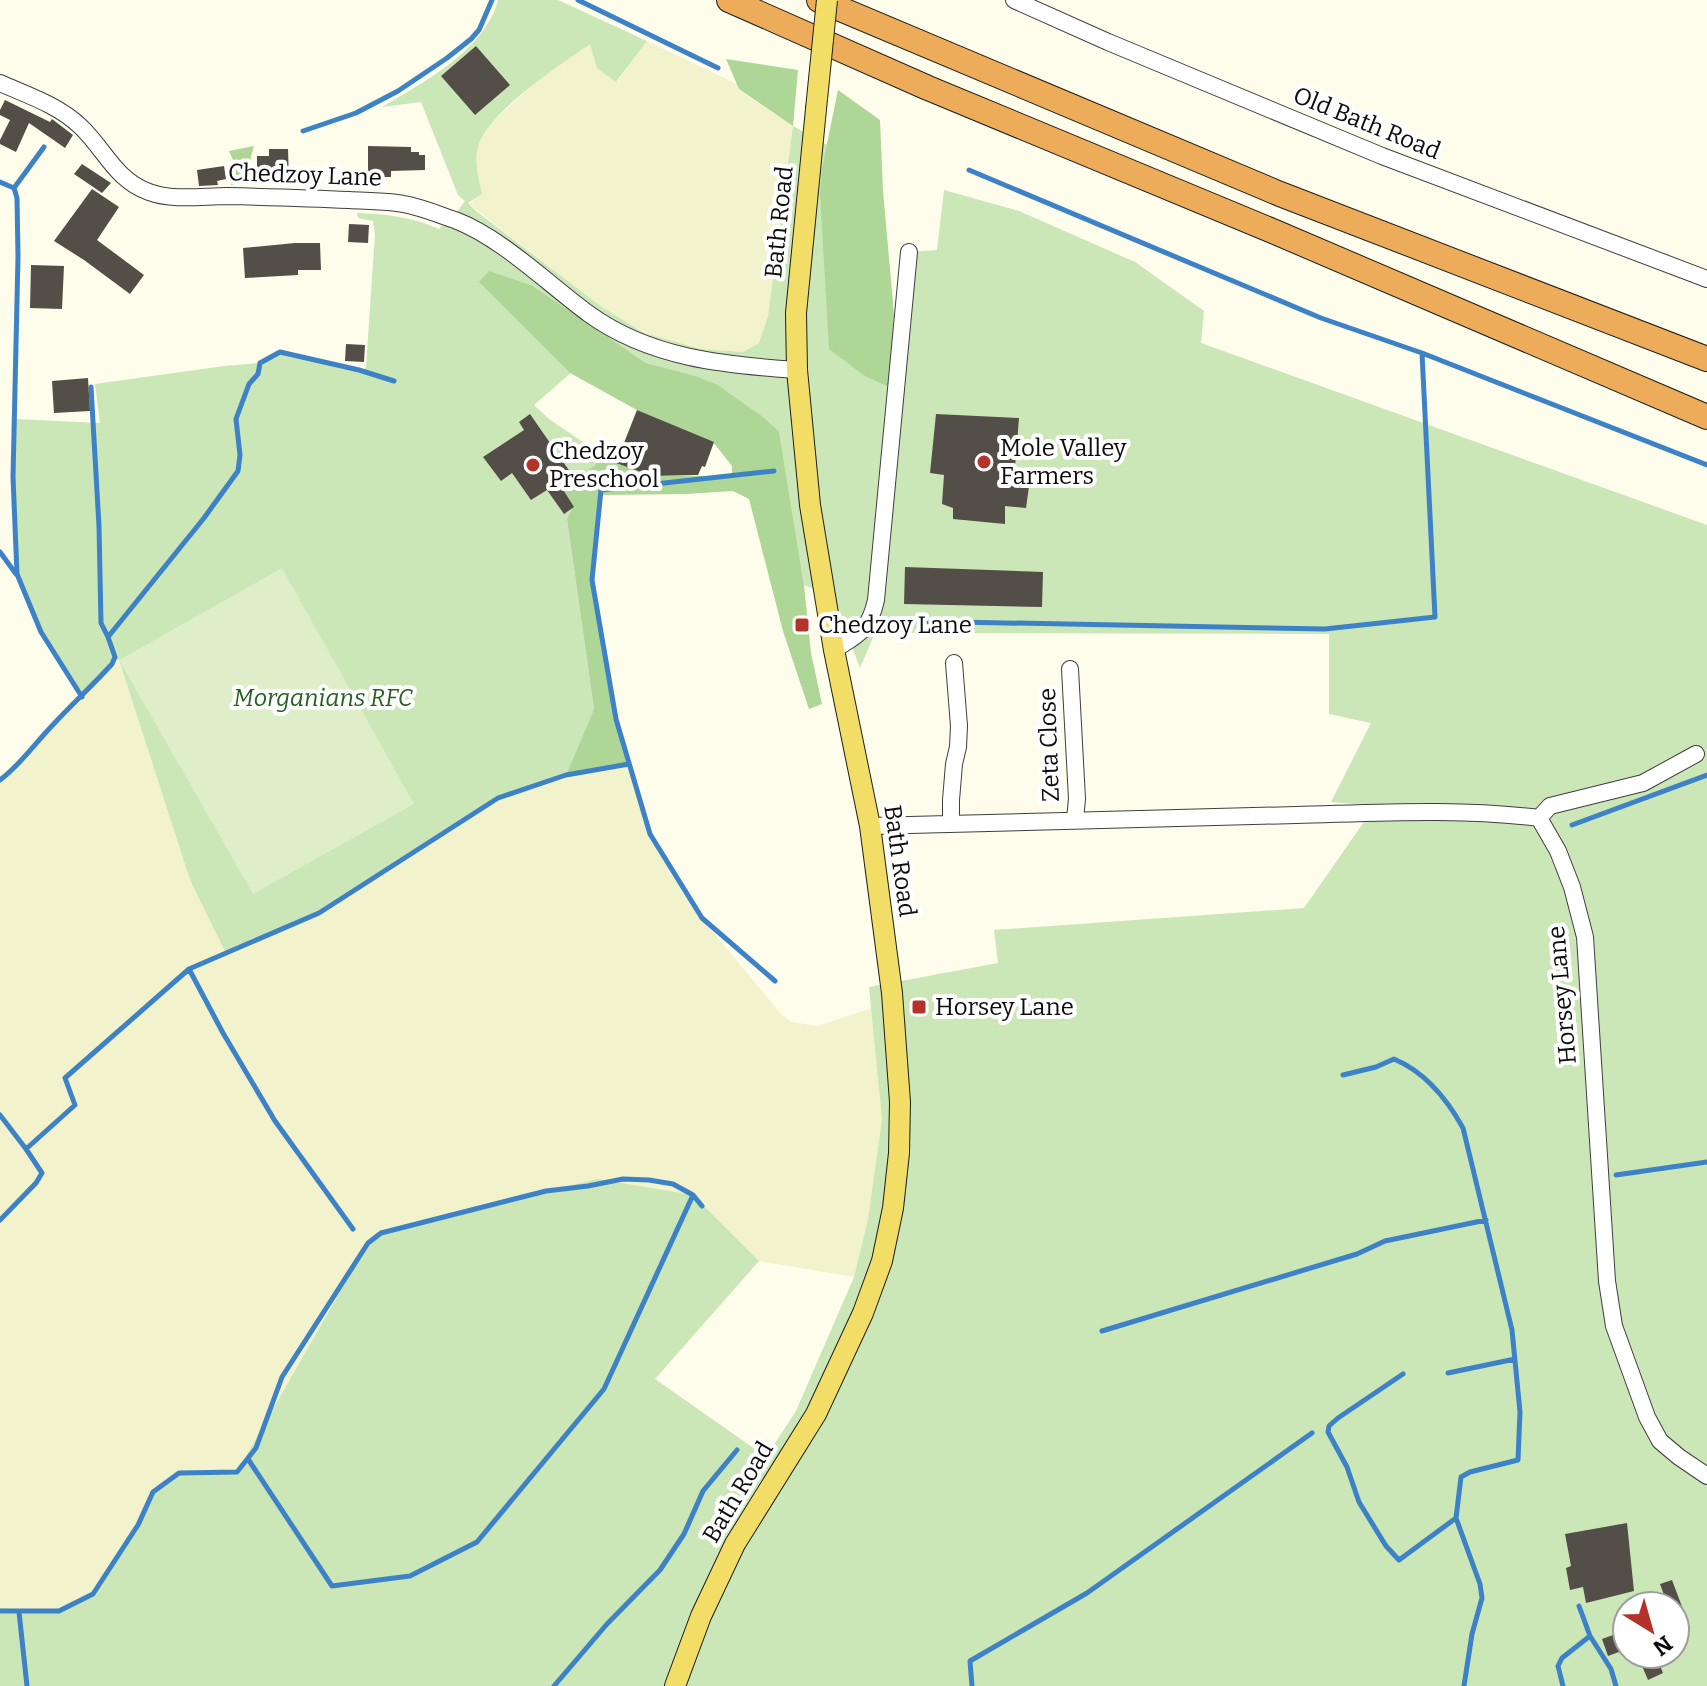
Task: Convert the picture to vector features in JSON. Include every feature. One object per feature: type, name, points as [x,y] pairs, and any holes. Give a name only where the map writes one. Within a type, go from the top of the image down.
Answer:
[{"type":"highway","points":[[729,0],[928,88],[1261,226],[1707,417]]},
{"type":"highway","points":[[819,0],[1280,194],[1707,359]]},
{"type":"main road","name":"Bath Road","points":[[675,1686],[701,1616],[735,1544],[816,1414],[863,1313],[882,1261],[893,1208],[899,1153],[900,1102],[892,993],[870,826],[834,650],[810,505],[797,370],[796,313],[827,0]]},
{"type":"street","name":"Old Bath Road","points":[[1014,0],[1382,156],[1707,279]]},
{"type":"street","name":"Chedzoy Lane","points":[[0,83],[47,103],[80,126],[112,167],[149,192],[172,196],[290,197],[400,203],[459,222],[482,234],[592,316],[634,339],[702,361],[797,370]]},
{"type":"street","points":[[834,650],[862,632],[872,618],[876,600],[909,252]]},
{"type":"street","points":[[951,824],[947,764],[958,747],[959,726],[954,663]]},
{"type":"street","name":"Zeta Close","points":[[1070,669],[1077,799],[1075,819]]},
{"type":"street","points":[[870,826],[1075,819],[1483,813],[1539,818],[1550,806],[1643,783],[1696,754]]},
{"type":"street","name":"Horsey Lane","points":[[1539,818],[1558,851],[1572,887],[1585,937],[1606,1266],[1614,1326],[1647,1417],[1660,1441],[1707,1476]]},
{"type":"green space","name":"Morganians RFC","points":[[498,0],[558,0],[647,41],[616,82],[597,68],[590,44],[511,103],[486,131],[479,144],[477,163],[482,194],[468,203],[602,307],[644,333],[700,349],[743,352],[759,343],[768,316],[793,126],[827,145],[822,168],[895,390],[909,252],[937,250],[944,190],[1019,211],[1135,262],[1204,311],[1201,343],[1707,525],[1707,1686],[0,1686],[0,1608],[59,1611],[93,1594],[138,1525],[153,1492],[179,1473],[237,1472],[368,1243],[381,1233],[597,1179],[693,1195],[759,1261],[655,1379],[766,1457],[796,1411],[854,1277],[868,1219],[882,1119],[869,987],[998,963],[994,930],[1304,908],[1375,806],[1331,802],[1371,723],[1329,714],[1329,634],[875,633],[860,668],[834,598],[804,585],[779,431],[718,385],[646,363],[533,286],[602,346],[534,405],[602,455],[594,466],[581,499],[567,519],[594,709],[566,775],[498,798],[319,913],[226,953],[190,880],[119,660],[115,657],[82,697],[41,632],[17,574],[13,477],[15,419],[100,423],[95,384],[260,363],[280,352],[363,371],[366,367],[375,234],[373,221],[358,218],[357,213],[399,217],[439,229],[465,201],[458,195],[421,102],[382,107],[434,76],[481,34]]},
{"type":"green space","points":[[647,41],[737,84],[739,90],[793,126],[768,316],[759,343],[743,352],[696,349],[644,333],[602,307],[469,204],[482,194],[476,163],[478,146],[489,125],[537,81],[590,43],[617,82]]},
{"type":"green space","points":[[726,59],[798,70],[793,126],[739,89]]},
{"type":"green space","points":[[838,90],[880,120],[894,314],[889,387],[865,376],[829,349],[820,193]]},
{"type":"green space","points":[[254,146],[251,156],[252,180],[231,185],[233,160],[229,151]]},
{"type":"green space","points":[[489,271],[533,286],[646,363],[718,385],[779,431],[804,585],[811,653],[822,704],[809,709],[783,631],[749,499],[733,491],[601,495],[592,580],[616,718],[629,764],[566,775],[594,709],[567,519],[573,507],[562,488],[594,466],[602,455],[652,476],[732,476],[732,466],[713,442],[637,410],[570,373],[479,282]]},
{"type":"green space","name":"Morganians RFC","points":[[282,568],[414,804],[253,894],[119,660]]},
{"type":"green space","points":[[115,657],[119,660],[190,880],[227,953],[319,913],[498,798],[566,775],[629,764],[650,834],[702,919],[781,1014],[791,1022],[818,1026],[872,1008],[882,1119],[868,1219],[854,1277],[759,1261],[693,1195],[588,1186],[546,1191],[381,1233],[368,1243],[237,1472],[179,1473],[153,1492],[138,1525],[93,1594],[59,1611],[0,1611],[0,780],[82,697]]},
{"type":"building","points":[[476,46],[510,85],[475,115],[441,76]]},
{"type":"building","points":[[5,100],[50,122],[52,119],[73,135],[65,148],[29,123],[16,152],[0,144],[10,120],[0,115]]},
{"type":"building","points":[[368,146],[411,147],[411,152],[425,155],[425,170],[391,171],[391,177],[368,177]]},
{"type":"building","points":[[269,149],[288,149],[289,181],[265,184],[265,174],[257,174],[257,156],[269,156]]},
{"type":"building","points":[[82,164],[111,183],[102,193],[74,174]]},
{"type":"building","points":[[224,166],[226,179],[217,181],[218,185],[199,186],[197,170]]},
{"type":"building","points":[[92,189],[119,207],[97,240],[144,275],[130,294],[54,241]]},
{"type":"building","points":[[349,224],[369,225],[368,243],[348,242]]},
{"type":"building","points":[[320,243],[321,270],[298,270],[298,275],[245,278],[243,248]]},
{"type":"building","points":[[31,265],[64,266],[62,309],[30,308]]},
{"type":"building","points":[[346,344],[365,345],[364,362],[345,361]]},
{"type":"building","points":[[88,378],[90,411],[54,413],[52,381]]},
{"type":"building","points":[[637,410],[714,442],[705,467],[702,466],[698,475],[652,476],[616,463]]},
{"type":"building","points":[[530,414],[575,479],[562,488],[574,507],[564,514],[547,490],[531,500],[512,473],[501,481],[483,457],[524,430],[519,422]]},
{"type":"building","points":[[936,414],[1019,418],[1015,467],[1031,472],[1026,508],[1005,506],[1005,524],[953,519],[953,508],[942,504],[944,475],[930,473]]},
{"type":"building","points":[[905,567],[1043,572],[1042,607],[904,604]]},
{"type":"building","points":[[1627,1523],[1634,1590],[1611,1590],[1611,1597],[1586,1603],[1583,1587],[1570,1590],[1566,1568],[1571,1566],[1565,1534]]},
{"type":"building","points":[[1672,1580],[1676,1590],[1662,1590],[1660,1584]]},
{"type":"building","points":[[1611,1636],[1611,1655],[1608,1656],[1602,1639]]},
{"type":"building","points":[[1644,1670],[1662,1670],[1663,1673],[1648,1680]]},
{"type":"waterway","points":[[303,131],[356,113],[398,91],[447,58],[479,30],[492,0]]},
{"type":"waterway","points":[[578,0],[718,68]]},
{"type":"waterway","points":[[44,147],[14,188],[17,198],[18,256],[13,477],[17,574],[41,632],[82,697]]},
{"type":"waterway","points":[[969,170],[1321,318],[1422,353],[1707,465]]},
{"type":"waterway","points":[[0,182],[14,188]]},
{"type":"waterway","points":[[0,780],[112,664],[115,657],[108,637],[238,471],[240,455],[236,419],[249,384],[258,374],[260,363],[280,352],[394,381]]},
{"type":"waterway","points":[[905,621],[1325,629],[1435,617],[1422,353]]},
{"type":"waterway","points":[[91,387],[101,623],[108,637]]},
{"type":"waterway","points":[[774,471],[601,490],[592,580],[616,719],[650,834],[702,918],[775,981]]},
{"type":"waterway","points":[[0,552],[16,574]]},
{"type":"waterway","points":[[0,1220],[42,1173],[26,1149],[75,1105],[65,1078],[189,969],[319,913],[498,798],[566,775],[629,764]]},
{"type":"waterway","points":[[1572,825],[1707,775]]},
{"type":"waterway","points":[[189,969],[275,1121],[353,1229]]},
{"type":"waterway","points":[[1343,1075],[1394,1059],[1416,1071],[1450,1107],[1463,1128],[1512,1330],[1520,1412],[1518,1460],[1461,1477],[1456,1518],[1480,1584],[1482,1598],[1472,1634],[1464,1686]]},
{"type":"waterway","points":[[0,1115],[26,1149]]},
{"type":"waterway","points":[[1616,1175],[1707,1162]]},
{"type":"waterway","points":[[0,1611],[59,1611],[93,1594],[138,1525],[153,1492],[179,1473],[237,1472],[256,1448],[282,1377],[368,1243],[381,1233],[546,1191],[623,1179],[673,1184],[693,1195]]},
{"type":"waterway","points":[[248,1459],[332,1586],[410,1576],[477,1542],[604,1389],[693,1195],[702,1206]]},
{"type":"waterway","points":[[1102,1331],[1357,1254],[1385,1241],[1486,1220]]},
{"type":"waterway","points":[[1448,1373],[1515,1359]]},
{"type":"waterway","points":[[1403,1374],[1338,1418],[1329,1426],[1328,1432],[1347,1467],[1359,1502],[1386,1546],[1399,1560],[1456,1518]]},
{"type":"waterway","points":[[972,1686],[970,1661],[1087,1593],[1312,1433]]},
{"type":"waterway","points":[[554,1686],[607,1624],[660,1570],[684,1534],[703,1491],[737,1450]]},
{"type":"waterway","points":[[1579,1606],[1590,1636],[1611,1669],[1616,1686]]},
{"type":"waterway","points":[[19,1612],[27,1686]]},
{"type":"waterway","points":[[1563,1686],[1558,1666],[1562,1658],[1590,1636]]},
{"type":"place","name":"Mole Valley Farmers","points":[[984,462]]},
{"type":"place","name":"Chedzoy Preschool","points":[[533,465]]},
{"type":"place","name":"Chedzoy Lane","points":[[802,625]]},
{"type":"place","name":"Horsey Lane","points":[[919,1007]]}]
